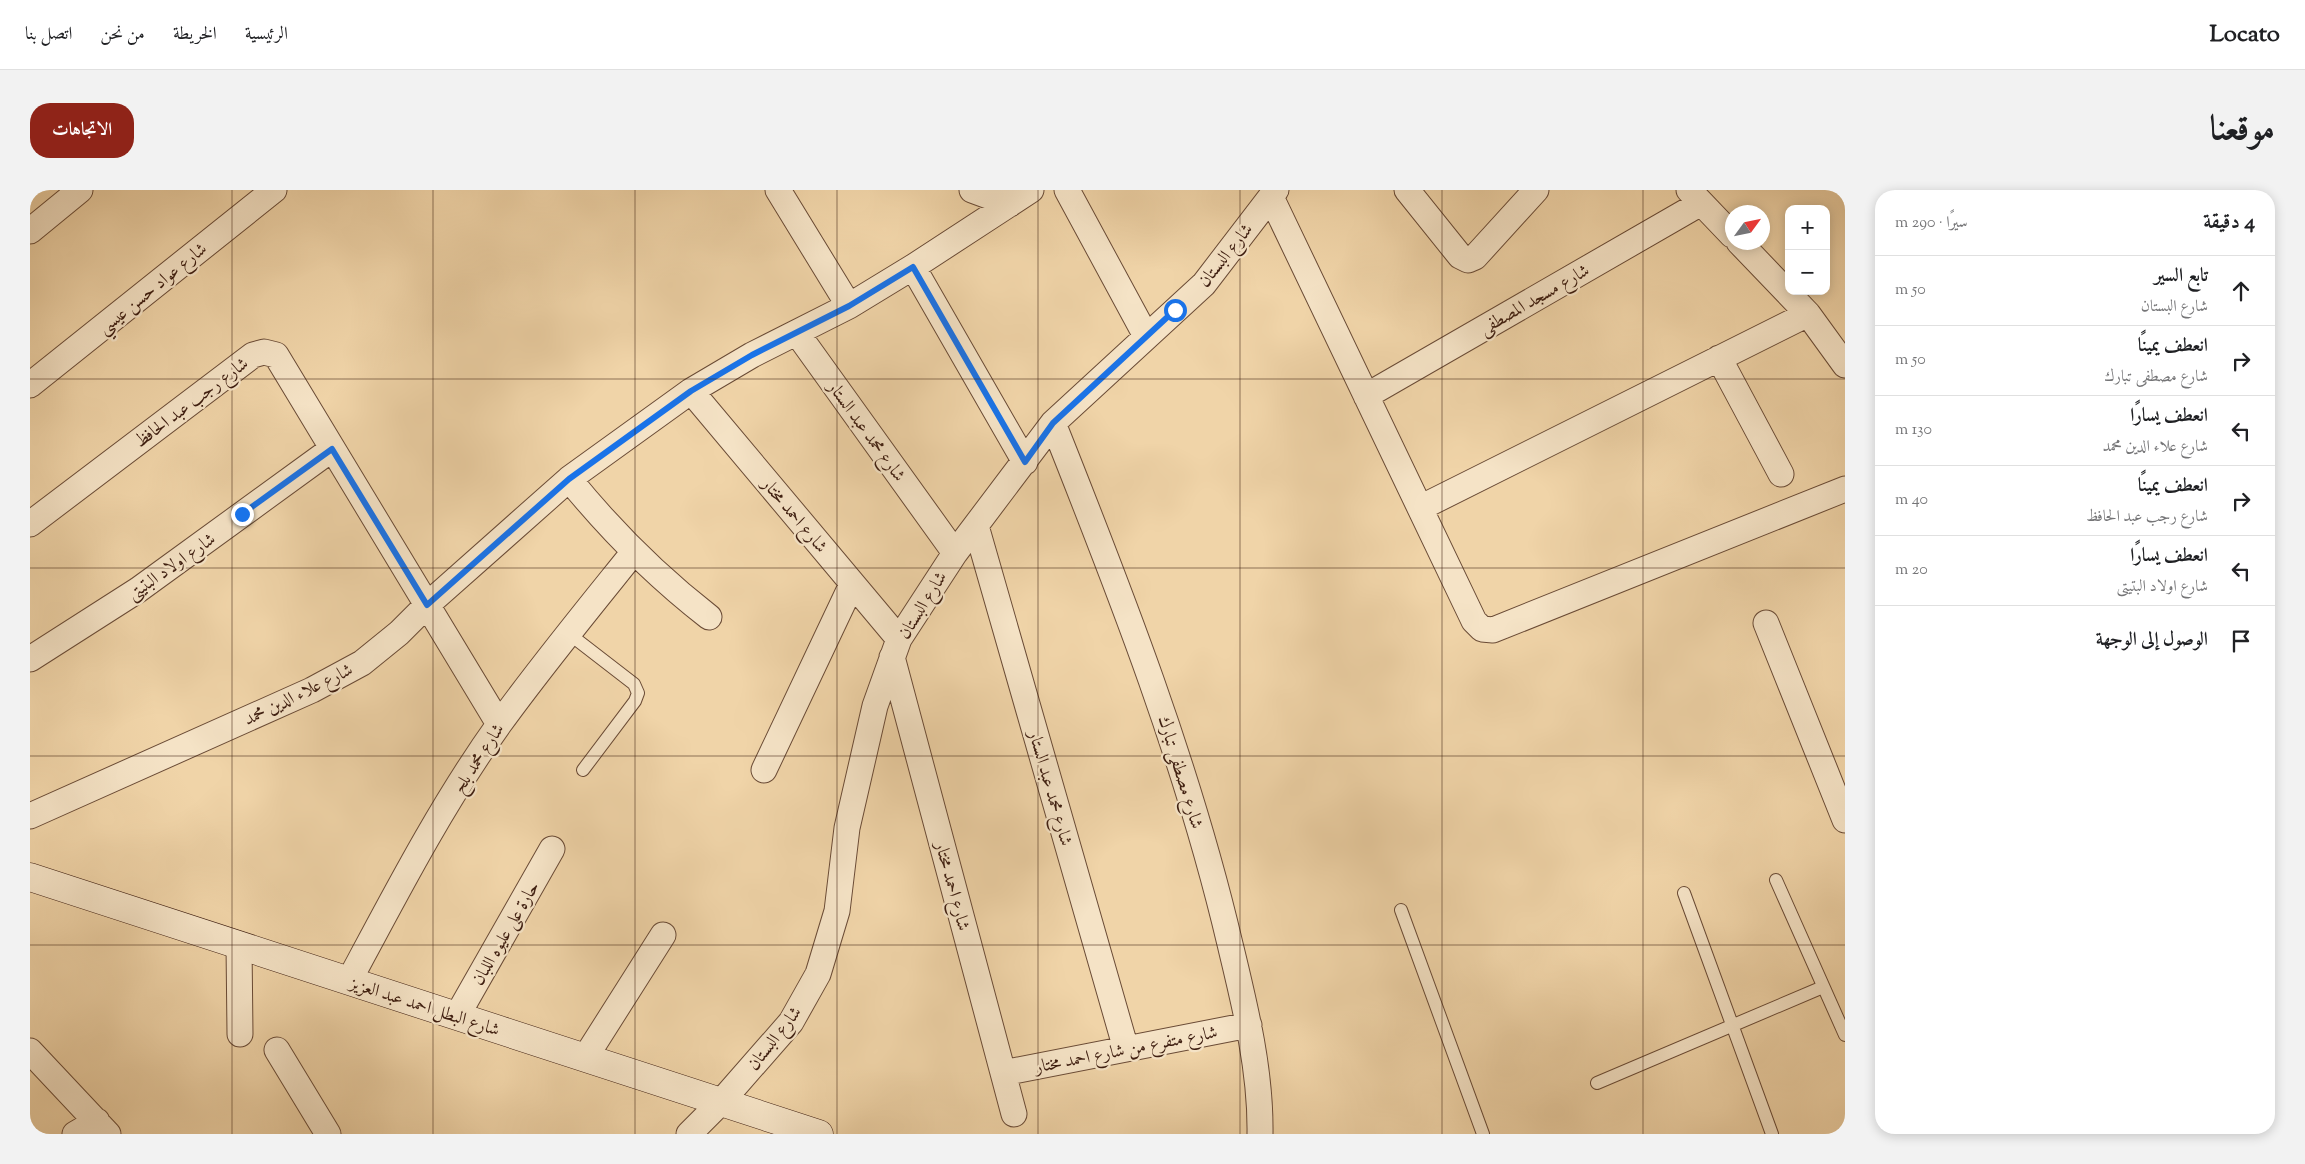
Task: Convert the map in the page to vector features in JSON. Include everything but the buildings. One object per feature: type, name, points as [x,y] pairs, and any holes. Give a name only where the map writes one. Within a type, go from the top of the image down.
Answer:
[{"type":"main road","name":"شارع البطل احمد عبد العزيز","points":[[30,877],[820,1134]]},
{"type":"street","points":[[30,231],[80,190]]},
{"type":"street","name":"شارع عواد حسن عيسي","points":[[30,385],[274,190]]},
{"type":"street","points":[[778,190],[849,306]]},
{"type":"street","points":[[972,190],[1010,204]]},
{"type":"street","name":"شارع علاء الدين محمد","points":[[30,816],[312,690],[362,663],[399,633],[427,605],[569,479],[691,391],[752,355],[849,306],[913,267],[1031,190]]},
{"type":"street","points":[[1067,190],[1146,336]]},
{"type":"street","points":[[1407,190],[1457,252],[1468,260],[1475,257],[1536,190]]},
{"type":"street","points":[[1274,194],[1366,396],[1478,626],[1488,630],[1845,489]]},
{"type":"street","name":"شارع البستان","points":[[689,1134],[722,1102],[791,1022],[818,974],[837,911],[847,828],[875,706],[896,648],[955,553],[1053,423],[1204,284],[1274,194]]},
{"type":"street","points":[[1695,196],[1725,228]]},
{"type":"street","name":"شارع مسجد المصطفى","points":[[1366,396],[1695,196]]},
{"type":"street","points":[[1747,250],[1808,314],[1845,365]]},
{"type":"street","points":[[913,267],[1025,462]]},
{"type":"street","points":[[1420,508],[1808,314]]},
{"type":"street","name":"شارع محمد عبد الستار","points":[[797,333],[955,553]]},
{"type":"street","name":"شارع رجب عبد الحافظ","points":[[30,524],[258,353],[270,353],[276,356],[499,724]]},
{"type":"street","points":[[1719,358],[1781,474]]},
{"type":"street","name":"شارع احمد مختار","points":[[691,391],[852,584],[896,648],[1014,1114]]},
{"type":"street","name":"شارع مصطفى تبارك","points":[[1053,423],[1119,588],[1177,752],[1223,913],[1249,1025],[1261,1108],[1260,1134]]},
{"type":"street","name":"شارع اولاد البتيتى","points":[[30,659],[138,590],[332,449]]},
{"type":"street","points":[[569,479],[633,553],[670,587],[710,617]]},
{"type":"street","name":"شارع محمد عبد الستار","points":[[976,526],[1126,1049]]},
{"type":"street","name":"شارع محمد بلح","points":[[349,981],[419,850],[499,724],[568,633],[633,553]]},
{"type":"street","points":[[764,770],[852,584]]},
{"type":"street","points":[[1766,624],[1845,820]]},
{"type":"street","name":"حارة على عليوه اللبان","points":[[457,1016],[552,849]]},
{"type":"street","points":[[585,1058],[663,935]]},
{"type":"street","points":[[239,945],[240,1034]]},
{"type":"street","name":"شارع متفرع من شارع احمد مختار","points":[[1003,1073],[1249,1025]]},
{"type":"street","points":[[277,1050],[328,1134]]},
{"type":"street","points":[[30,1051],[103,1127],[75,1134]]},
{"type":"lane","points":[[568,633],[634,684],[638,693],[636,702],[583,770]]},
{"type":"lane","points":[[1776,880],[1845,1035]]},
{"type":"lane","points":[[1684,893],[1772,1134]]},
{"type":"lane","points":[[1401,910],[1483,1134]]},
{"type":"lane","points":[[1597,1083],[1823,987]]},
{"type":"route","points":[[242,514],[332,449],[427,605],[569,479],[691,391],[752,355],[849,306],[913,267],[1025,462],[1053,423],[1175,310]]}]
